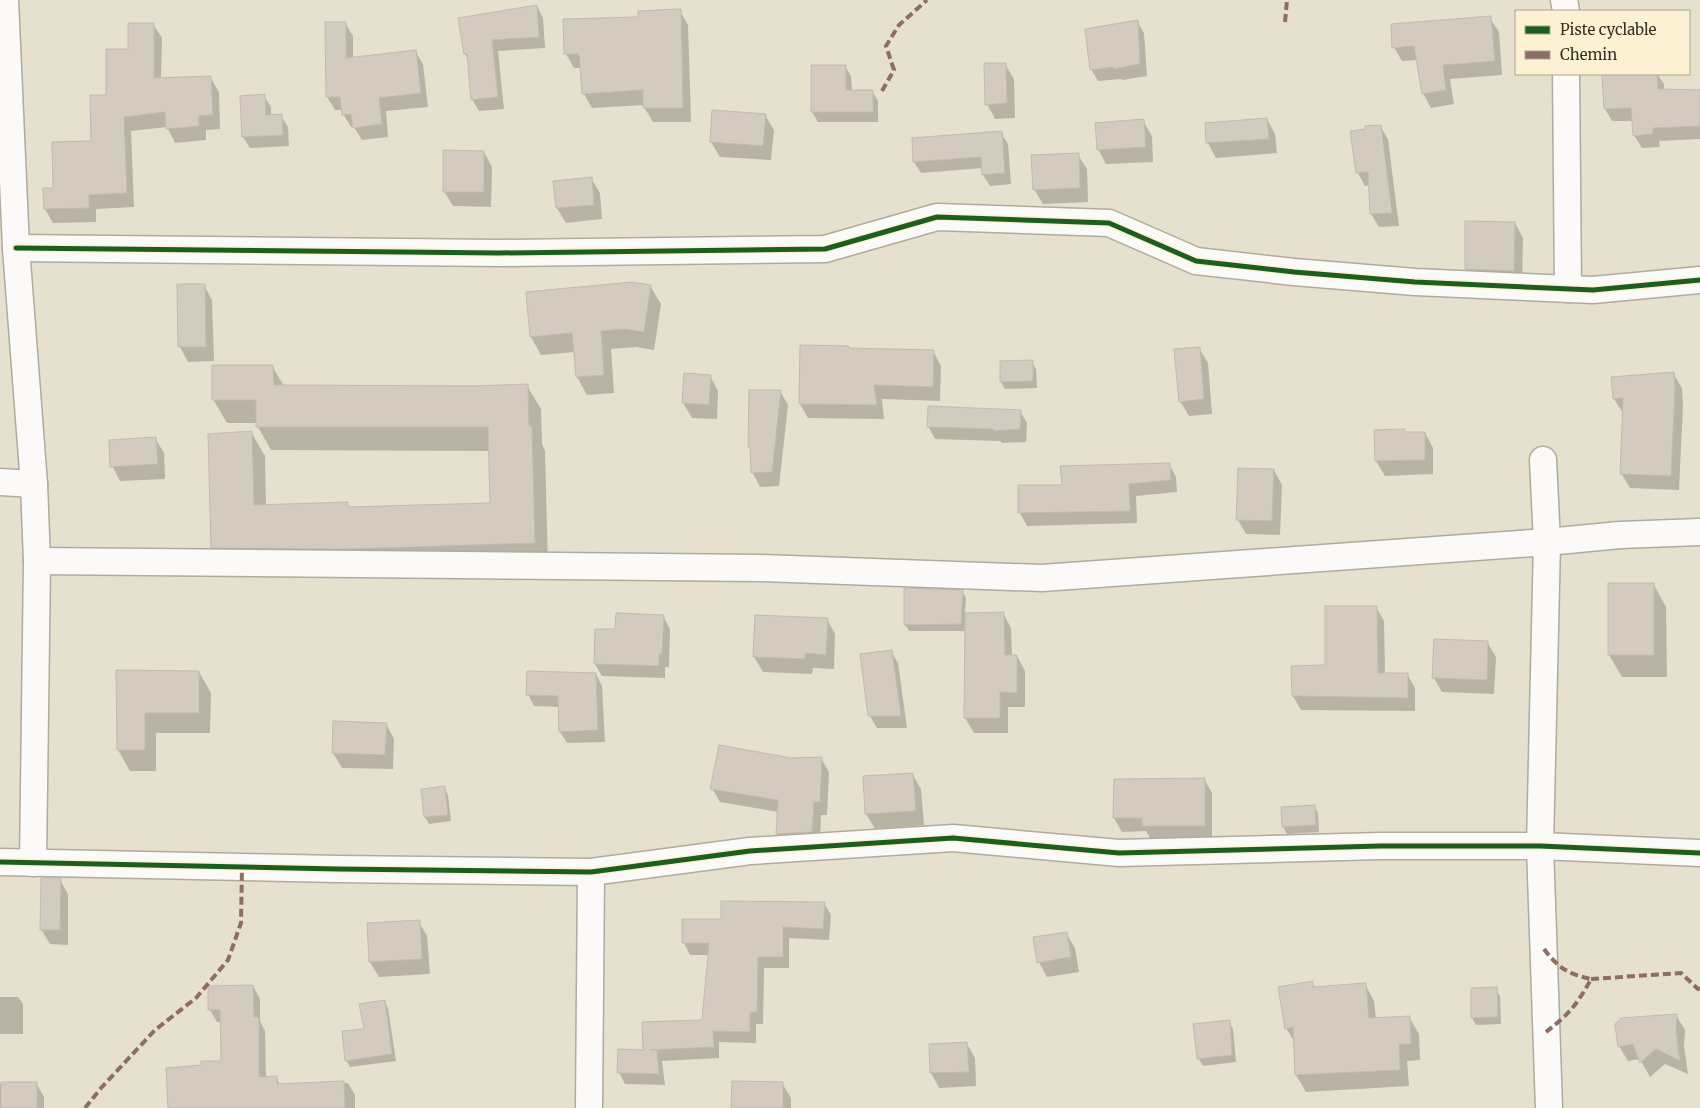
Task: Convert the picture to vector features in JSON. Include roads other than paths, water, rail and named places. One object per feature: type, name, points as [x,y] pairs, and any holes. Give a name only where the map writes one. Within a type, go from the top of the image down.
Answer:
[{"type":"street","points":[[5,0],[7,207],[16,248],[34,484],[37,561],[33,863]]},
{"type":"street","points":[[1566,75],[1568,289]]},
{"type":"street","points":[[16,248],[499,253],[825,249],[937,217],[1109,223],[1196,261],[1415,282],[1593,290],[1700,280]]},
{"type":"street","points":[[1543,460],[1547,542],[1540,846],[1549,1108]]},
{"type":"street","points":[[0,482],[34,484]]},
{"type":"street","points":[[37,561],[760,568],[1042,578],[1547,542],[1620,535],[1700,532]]},
{"type":"street","points":[[0,862],[591,872],[750,851],[953,838],[1119,853],[1380,846],[1540,846],[1700,852]]},
{"type":"street","points":[[589,1108],[591,872]]}]
